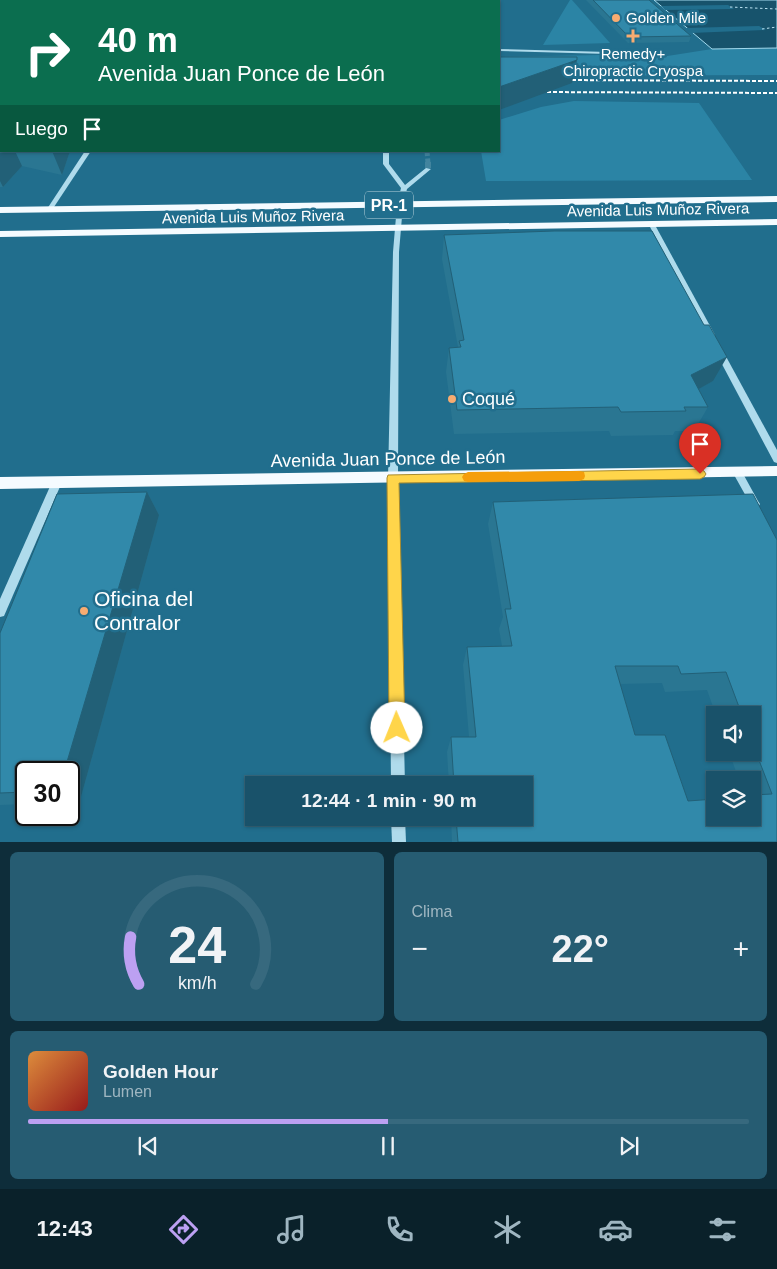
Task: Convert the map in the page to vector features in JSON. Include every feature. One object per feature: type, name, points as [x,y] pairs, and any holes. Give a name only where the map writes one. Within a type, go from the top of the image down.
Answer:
[{"type":"main road","name":"Avenida Luis Muñoz Rivera","points":[[0,210],[777,199]]},
{"type":"main road","name":"Avenida Luis Muñoz Rivera","points":[[0,234],[777,222]]},
{"type":"main road","name":"Avenida Juan Ponce de León","points":[[0,483],[777,472]]},
{"type":"street","points":[[500,50],[645,54]]},
{"type":"street","points":[[50,209],[87,152]]},
{"type":"street","points":[[386,152],[386,164],[404,188]]},
{"type":"street","points":[[398,776],[393,478],[397,229],[404,188],[428,170]]},
{"type":"street","points":[[652,225],[777,459]]},
{"type":"street","points":[[738,474],[760,514]]},
{"type":"street","points":[[0,612],[56,482]]},
{"type":"street","points":[[398,826],[399,842]]},
{"type":"shaded area","points":[[570,0],[572,0],[610,43],[543,45]]},
{"type":"shaded area","points":[[654,0],[777,0],[777,48],[712,49]]},
{"type":"shaded area","points":[[777,48],[777,75],[500,76],[500,57],[599,55],[661,57],[712,49]]},
{"type":"shaded area","points":[[574,101],[699,103],[752,180],[486,181],[481,152],[500,152],[500,120],[541,107]]},
{"type":"pier","points":[[728,5],[734,9],[665,10],[661,6]]},
{"type":"pier","points":[[759,26],[766,30],[691,33],[686,28]]},
{"type":"building","points":[[593,0],[649,0],[691,36],[629,37]]},
{"type":"building","points":[[500,57],[577,57],[577,60],[500,87]]},
{"type":"building","points":[[554,231],[652,231],[704,325],[709,325],[727,357],[691,375],[708,407],[684,407],[686,411],[621,412],[618,407],[457,410],[449,348],[461,347],[459,341],[464,340],[444,235]]},
{"type":"building","name":"Oficina del Contralor","points":[[147,492],[67,761],[15,761],[15,792],[0,793],[0,633],[57,494]]},
{"type":"building","points":[[753,494],[777,540],[777,842],[458,842],[457,826],[533,826],[533,776],[453,776],[451,737],[476,737],[467,647],[512,646],[505,609],[511,609],[493,502]]},
{"type":"ferry route","points":[[730,7],[777,9]]},
{"type":"ferry route","points":[[762,29],[777,27]]},
{"type":"tunnel","points":[[427,152],[428,163]]},
{"type":"tunnel","points":[[428,163],[428,169]]},
{"type":"railway","points":[[560,80],[777,81]]},
{"type":"railway","points":[[535,92],[777,93]]},
{"type":"slow traffic","points":[[468,477],[579,476]]},
{"type":"place","name":"Golden Mile","points":[[616,18]]},
{"type":"place","name":"Remedy+ Chiropractic Cryospa","points":[[633,36]]},
{"type":"place","name":"Coqué","points":[[452,399]]},
{"type":"place","name":"Oficina del Contralor","points":[[84,611]]},
{"type":"route","points":[[397,728],[393,478],[700,474]]}]
